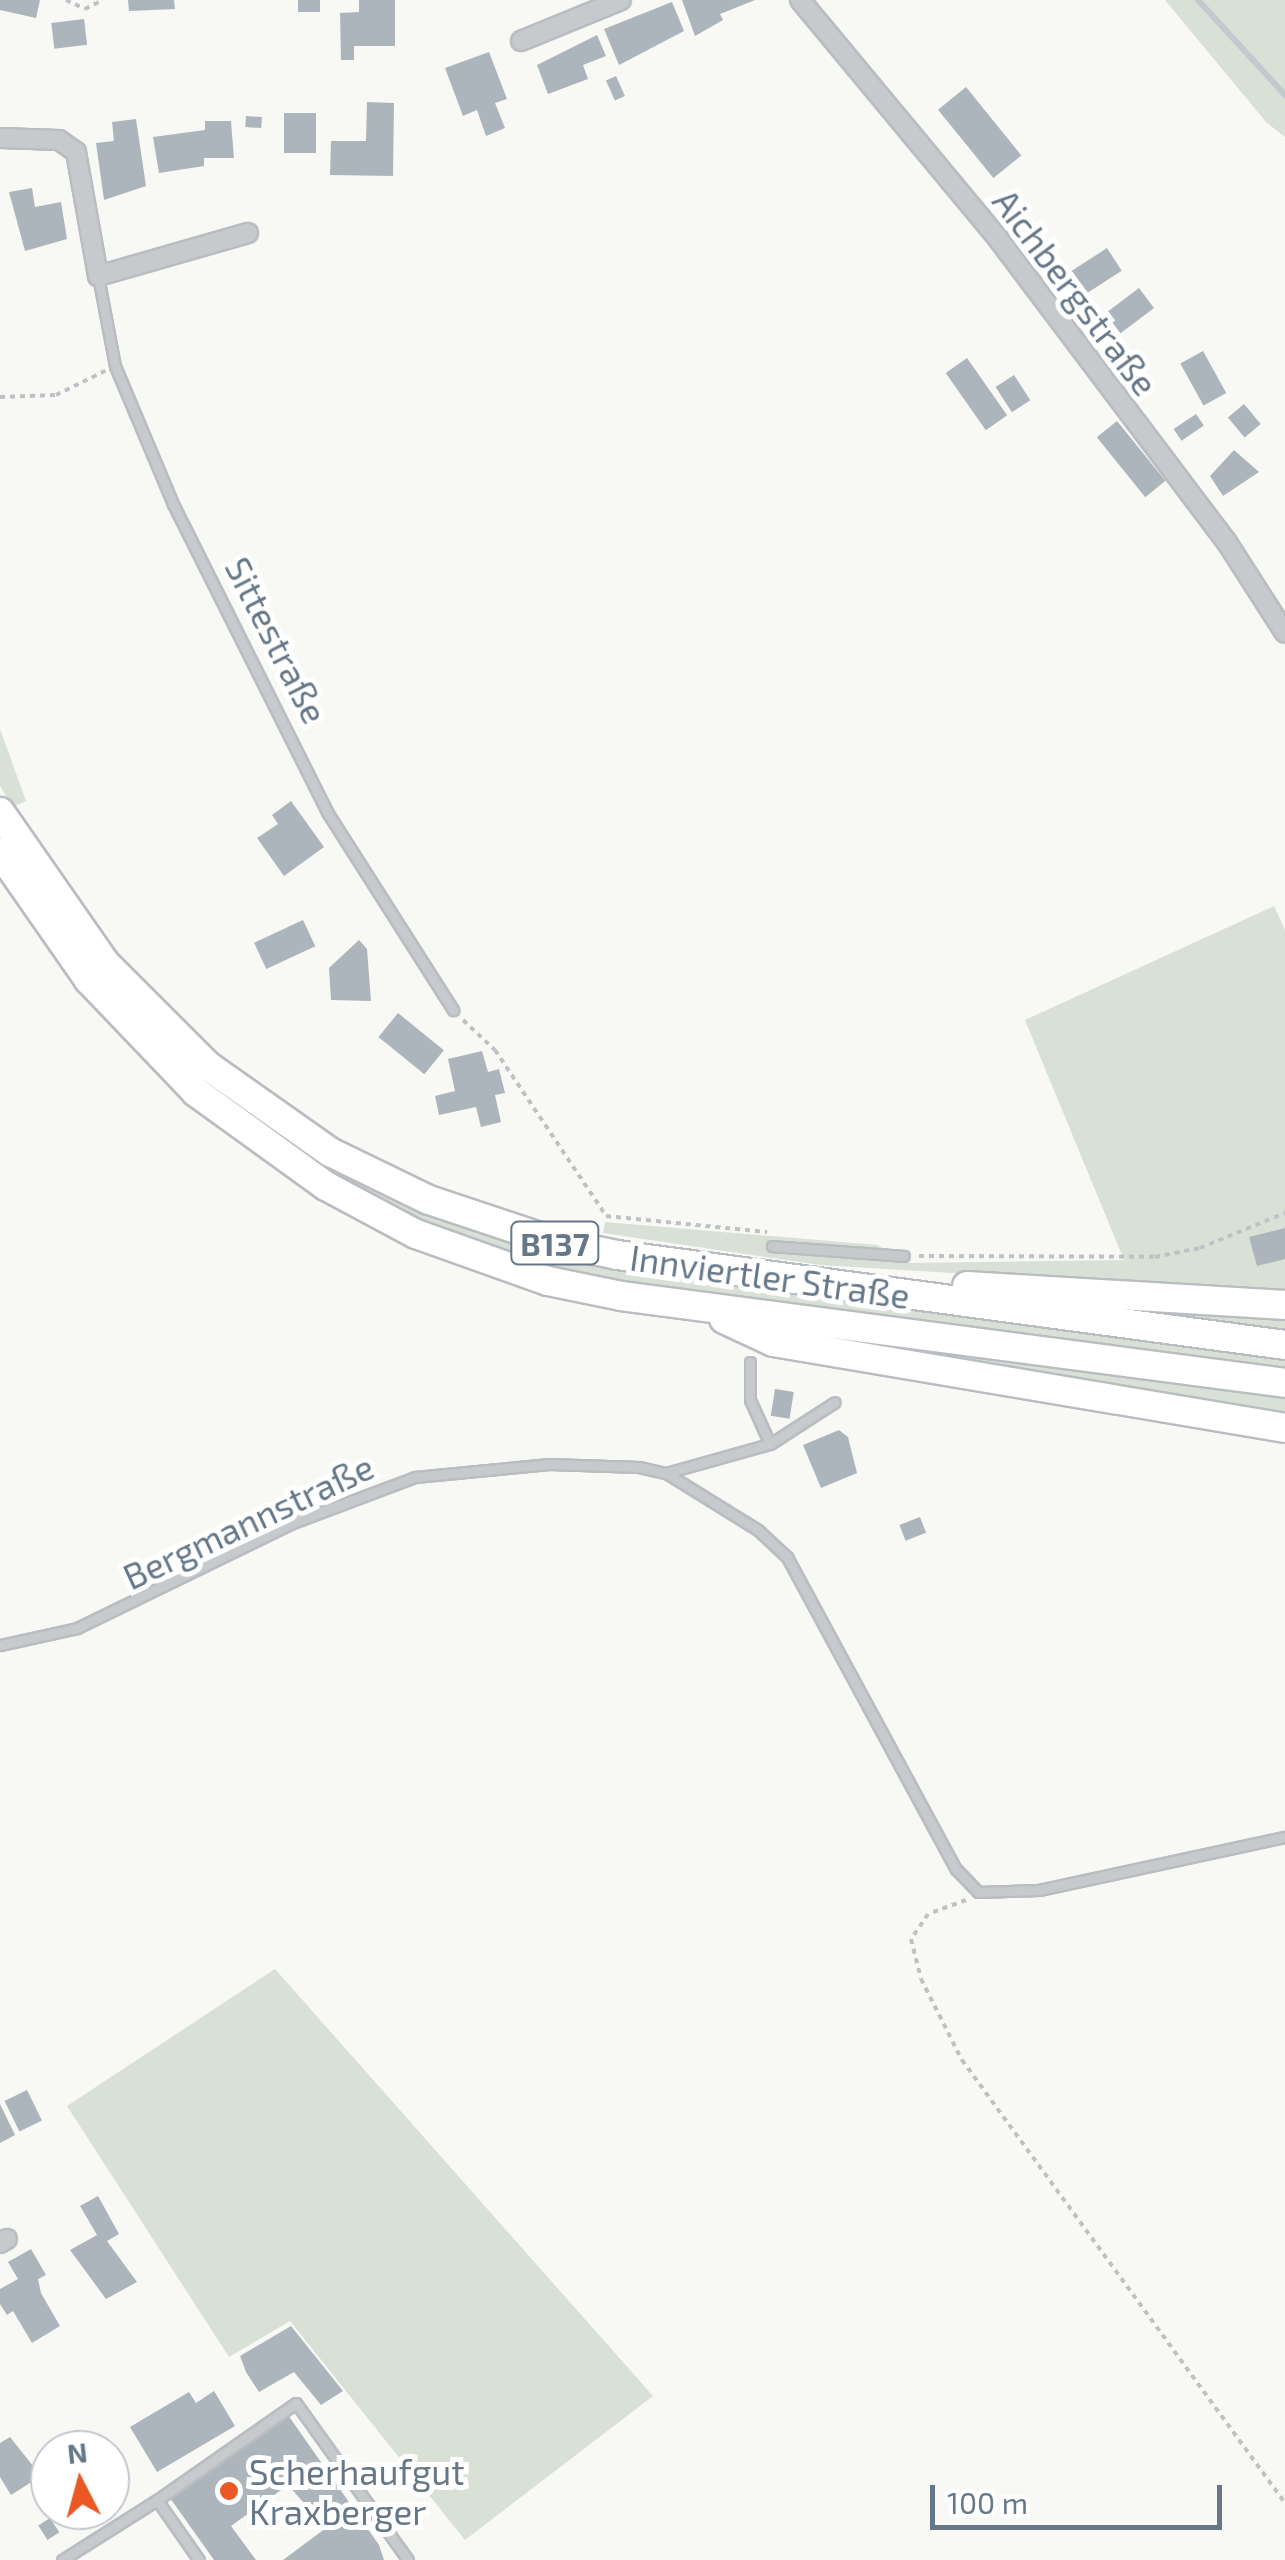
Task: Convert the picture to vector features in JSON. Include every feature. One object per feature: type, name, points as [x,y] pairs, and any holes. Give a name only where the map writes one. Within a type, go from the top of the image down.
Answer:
[{"type":"main road","name":"Innviertler Straße","points":[[0,812],[74,923],[160,1022],[241,1093],[330,1152],[429,1200],[555,1242],[901,1294],[1285,1345]]},
{"type":"main road","name":"Innviertler Straße","points":[[0,852],[42,922],[140,1039],[196,1092],[326,1186],[416,1234],[548,1282],[700,1308],[1285,1383]]},
{"type":"main road","points":[[901,1294],[954,1285],[1285,1305]]},
{"type":"main road","points":[[700,1308],[773,1342],[1285,1428]]},
{"type":"street","points":[[521,41],[621,0]]},
{"type":"street","name":"Aichbergstraße","points":[[800,0],[999,240],[1226,540],[1285,633]]},
{"type":"street","name":"Sittestraße","points":[[0,138],[58,140],[76,152],[98,276]]},
{"type":"street","points":[[98,276],[248,232]]},
{"type":"lane","name":"Sittestraße","points":[[98,276],[115,366],[172,504],[327,812],[453,1010]]},
{"type":"lane","points":[[772,1246],[904,1256]]},
{"type":"lane","points":[[750,1362],[750,1400],[770,1444]]},
{"type":"lane","points":[[666,1472],[770,1444],[835,1402]]},
{"type":"lane","name":"Bergmannstraße","points":[[0,1645],[77,1628],[290,1524],[415,1477],[549,1464],[666,1472],[758,1530],[786,1557],[823,1616],[956,1869],[978,1892]]},
{"type":"lane","points":[[978,1892],[1039,1890],[1285,1837]]},
{"type":"lane","points":[[62,2560],[157,2500],[296,2403],[408,2560]]},
{"type":"lane","points":[[157,2500],[199,2560]]},
{"type":"path","points":[[66,0],[85,10],[103,0]]},
{"type":"path","points":[[0,397],[56,394],[115,366]]},
{"type":"path","points":[[453,1010],[495,1050],[606,1216],[784,1234]]},
{"type":"path","points":[[904,1256],[1155,1257],[1200,1248],[1285,1213]]},
{"type":"path","points":[[978,1892],[916,1926],[911,1939],[921,1979],[962,2060],[1033,2164],[1285,2503]]},
{"type":"shaded area","points":[[1165,0],[1285,0],[1285,137],[1266,122]]},
{"type":"shaded area","points":[[0,729],[26,801],[13,807],[0,786]]},
{"type":"shaded area","points":[[1274,906],[1285,930],[1285,1293],[820,1265],[603,1233],[605,1222],[877,1245],[909,1263],[1124,1260],[1025,1020]]},
{"type":"shaded area","points":[[236,1099],[427,1213],[524,1248],[645,1275],[1285,1359],[1285,1371],[645,1287],[523,1261],[417,1219],[317,1167],[231,1106]]},
{"type":"shaded area","points":[[1039,1300],[1285,1312],[1285,1335]]},
{"type":"shaded area","points":[[887,1343],[1285,1396],[1285,1420],[886,1349]]},
{"type":"shaded area","points":[[275,1969],[653,2396],[465,2540],[290,2321],[229,2357],[67,2106]]},
{"type":"building","points":[[0,0],[40,0],[36,18],[0,10]]},
{"type":"building","points":[[128,0],[174,0],[175,9],[129,11]]},
{"type":"building","points":[[298,0],[320,0],[320,12],[298,12]]},
{"type":"building","points":[[359,0],[395,0],[395,46],[354,46],[354,60],[341,60],[340,13],[359,12]]},
{"type":"building","points":[[682,0],[755,0],[720,14],[723,20],[695,36]]},
{"type":"building","points":[[672,2],[684,31],[619,65],[604,29]]},
{"type":"building","points":[[84,19],[87,45],[54,49],[51,23]]},
{"type":"building","points":[[597,35],[606,56],[583,65],[588,79],[548,94],[537,65]]},
{"type":"building","points":[[489,52],[507,99],[495,103],[505,128],[486,136],[477,110],[463,116],[445,68]]},
{"type":"building","points":[[616,76],[625,96],[615,101],[606,80]]},
{"type":"building","points":[[966,87],[1021,155],[993,178],[938,110]]},
{"type":"building","points":[[367,102],[394,103],[393,176],[330,175],[331,141],[366,141]]},
{"type":"building","points":[[284,113],[316,113],[316,153],[284,153]]},
{"type":"building","points":[[246,116],[262,117],[261,128],[245,127]]},
{"type":"building","points":[[136,119],[146,186],[104,200],[96,143],[114,141],[112,122]]},
{"type":"building","points":[[205,121],[231,121],[234,158],[204,158],[204,166],[159,173],[153,137],[205,130]]},
{"type":"building","points":[[32,188],[35,207],[61,202],[67,239],[25,251],[9,192]]},
{"type":"building","points":[[1107,248],[1122,271],[1086,294],[1072,271]]},
{"type":"building","points":[[1139,288],[1154,308],[1121,333],[1105,313]]},
{"type":"building","points":[[1203,351],[1226,393],[1204,406],[1180,364]]},
{"type":"building","points":[[967,358],[1007,415],[986,430],[946,373]]},
{"type":"building","points":[[1014,375],[1030,400],[1012,412],[996,387]]},
{"type":"building","points":[[1244,404],[1261,424],[1245,437],[1228,417]]},
{"type":"building","points":[[1196,414],[1204,426],[1181,441],[1174,429]]},
{"type":"building","points":[[1117,421],[1165,481],[1145,497],[1097,437]]},
{"type":"building","points":[[1234,450],[1259,472],[1223,496],[1210,476]]},
{"type":"building","points":[[291,801],[324,847],[284,876],[257,838],[278,824],[272,815]]},
{"type":"building","points":[[303,920],[315,946],[266,969],[254,943]]},
{"type":"building","points":[[359,940],[367,949],[371,1001],[331,1000],[329,968]]},
{"type":"building","points":[[398,1013],[444,1050],[424,1074],[378,1037]]},
{"type":"building","points":[[482,1051],[488,1072],[499,1069],[505,1093],[495,1095],[501,1122],[481,1127],[476,1107],[439,1115],[435,1096],[455,1091],[448,1059]]},
{"type":"building","points":[[1285,1228],[1285,1259],[1257,1266],[1249,1237]]},
{"type":"building","points":[[775,1389],[794,1392],[790,1419],[771,1416]]},
{"type":"building","points":[[839,1430],[848,1437],[857,1473],[821,1488],[803,1445]]},
{"type":"building","points":[[920,1517],[926,1533],[906,1541],[899,1525]]},
{"type":"building","points":[[27,2090],[42,2121],[19,2132],[5,2101]]},
{"type":"building","points":[[0,2104],[15,2135],[0,2143]]},
{"type":"building","points":[[98,2196],[119,2234],[107,2241],[137,2282],[106,2299],[70,2250],[97,2235],[80,2206]]},
{"type":"building","points":[[31,2249],[46,2275],[38,2279],[41,2293],[60,2326],[32,2343],[13,2311],[7,2315],[0,2304],[0,2289],[18,2279],[8,2262]]},
{"type":"building","points":[[291,2326],[343,2391],[321,2405],[294,2372],[259,2392],[246,2372],[240,2356]]},
{"type":"building","points":[[214,2391],[235,2426],[157,2472],[130,2427],[189,2392],[196,2403]]},
{"type":"building","name":"Scherhaufgut Kraxberger","points":[[288,2415],[379,2545],[384,2560],[283,2560],[326,2528],[288,2485],[231,2526],[256,2560],[214,2560],[170,2498]]},
{"type":"building","points":[[10,2437],[30,2462],[30,2483],[11,2495],[0,2477],[0,2443]]},
{"type":"building","points":[[41,2530],[58,2530],[59,2532],[48,2540]]},
{"type":"waterway","points":[[1198,0],[1285,95]]},
{"type":"place","name":"Scherhaufgut Kraxberger","points":[[229,2491]]}]
